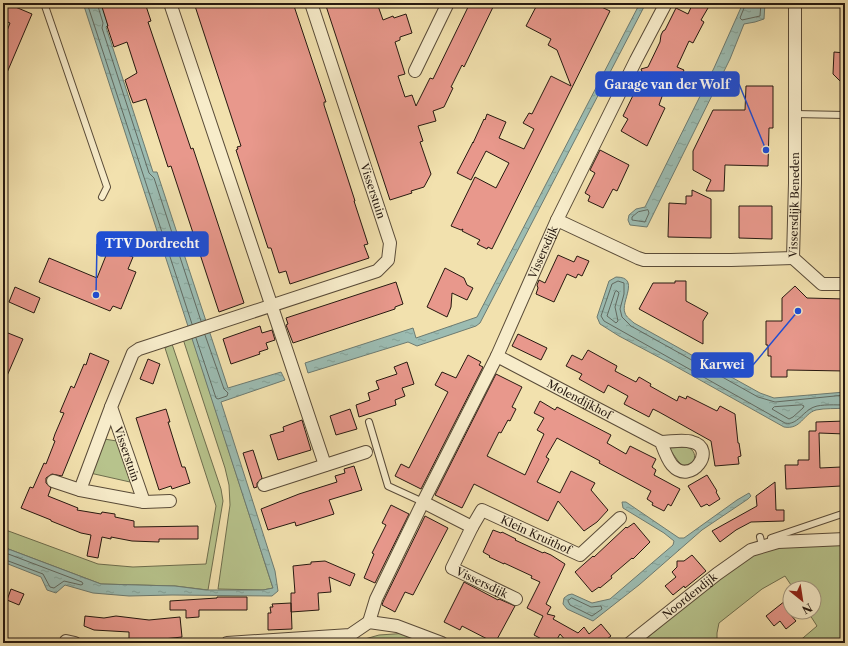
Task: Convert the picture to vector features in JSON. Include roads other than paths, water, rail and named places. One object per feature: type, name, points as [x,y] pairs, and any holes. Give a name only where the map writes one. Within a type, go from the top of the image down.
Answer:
[{"type":"street","points":[[170,3],[325,465]]},
{"type":"street","name":"Visserstuin","points":[[80,490],[111,407],[133,354],[139,349],[272,304],[377,271],[388,260],[390,243],[311,3]]},
{"type":"street","points":[[415,71],[448,3]]},
{"type":"street","name":"Vissersdijk","points":[[369,622],[376,599],[497,356],[557,220],[636,60],[666,3]]},
{"type":"street","name":"Vissersdijk Beneden","points":[[557,220],[644,260],[744,260],[793,258],[795,183],[795,3]]},
{"type":"street","points":[[793,258],[822,284],[845,284]]},
{"type":"street","name":"Molendijkhof","points":[[497,356],[661,442]]},
{"type":"street","name":"Visserstuin","points":[[111,407],[144,502]]},
{"type":"street","points":[[264,485],[366,452]]},
{"type":"street","name":"Visserstuin","points":[[53,481],[80,490],[144,502],[170,501]]},
{"type":"street","points":[[423,502],[472,527]]},
{"type":"street","name":"Klein Kruithof","points":[[472,527],[482,510],[580,555],[620,518]]},
{"type":"street","name":"Vissersdijk","points":[[472,527],[452,568],[516,598]]},
{"type":"street","name":"Noordendijk","points":[[630,643],[717,574],[751,550],[778,542],[845,539]]},
{"type":"street","points":[[227,643],[350,635],[369,622],[397,626],[442,643]]},
{"type":"lane","points":[[44,3],[107,187],[102,197]]},
{"type":"lane","points":[[795,114],[845,115]]},
{"type":"lane","points":[[370,422],[388,486],[423,502]]},
{"type":"lane","name":"Noordendijk","points":[[751,550],[761,539],[845,513]]},
{"type":"water","points":[[83,3],[101,3],[108,25],[106,27],[153,172],[157,172],[228,388],[281,372],[285,380],[221,402],[275,571],[278,591],[272,596],[129,596],[93,593],[65,585],[56,593],[47,590],[41,577],[3,562],[3,547],[101,584],[175,586],[206,590],[263,590],[273,588]]},
{"type":"water","points":[[640,3],[646,3],[480,323],[476,326],[417,346],[408,342],[308,373],[305,363],[413,328],[416,338],[477,317]]},
{"type":"water","points":[[743,3],[765,3],[764,19],[744,24],[730,59],[647,227],[630,225],[628,220],[629,215],[636,209],[645,207],[714,68]]},
{"type":"water","points":[[616,277],[623,278],[629,285],[624,308],[626,316],[634,323],[760,393],[774,398],[845,392],[845,408],[816,410],[798,424],[790,427],[784,427],[619,336],[600,324],[597,317],[609,281]]},
{"type":"water","points":[[749,493],[751,496],[748,499],[702,530],[639,585],[593,621],[567,609],[563,604],[564,598],[572,594],[592,603],[610,599],[673,545],[674,541],[664,533],[623,508],[622,502],[626,502],[679,538],[684,538]]},
{"type":"place","name":"Garage van der Wolf","points":[[766,150]]},
{"type":"place","name":"TTV Dordrecht","points":[[96,295]]},
{"type":"place","name":"Karwei","points":[[798,311]]}]
